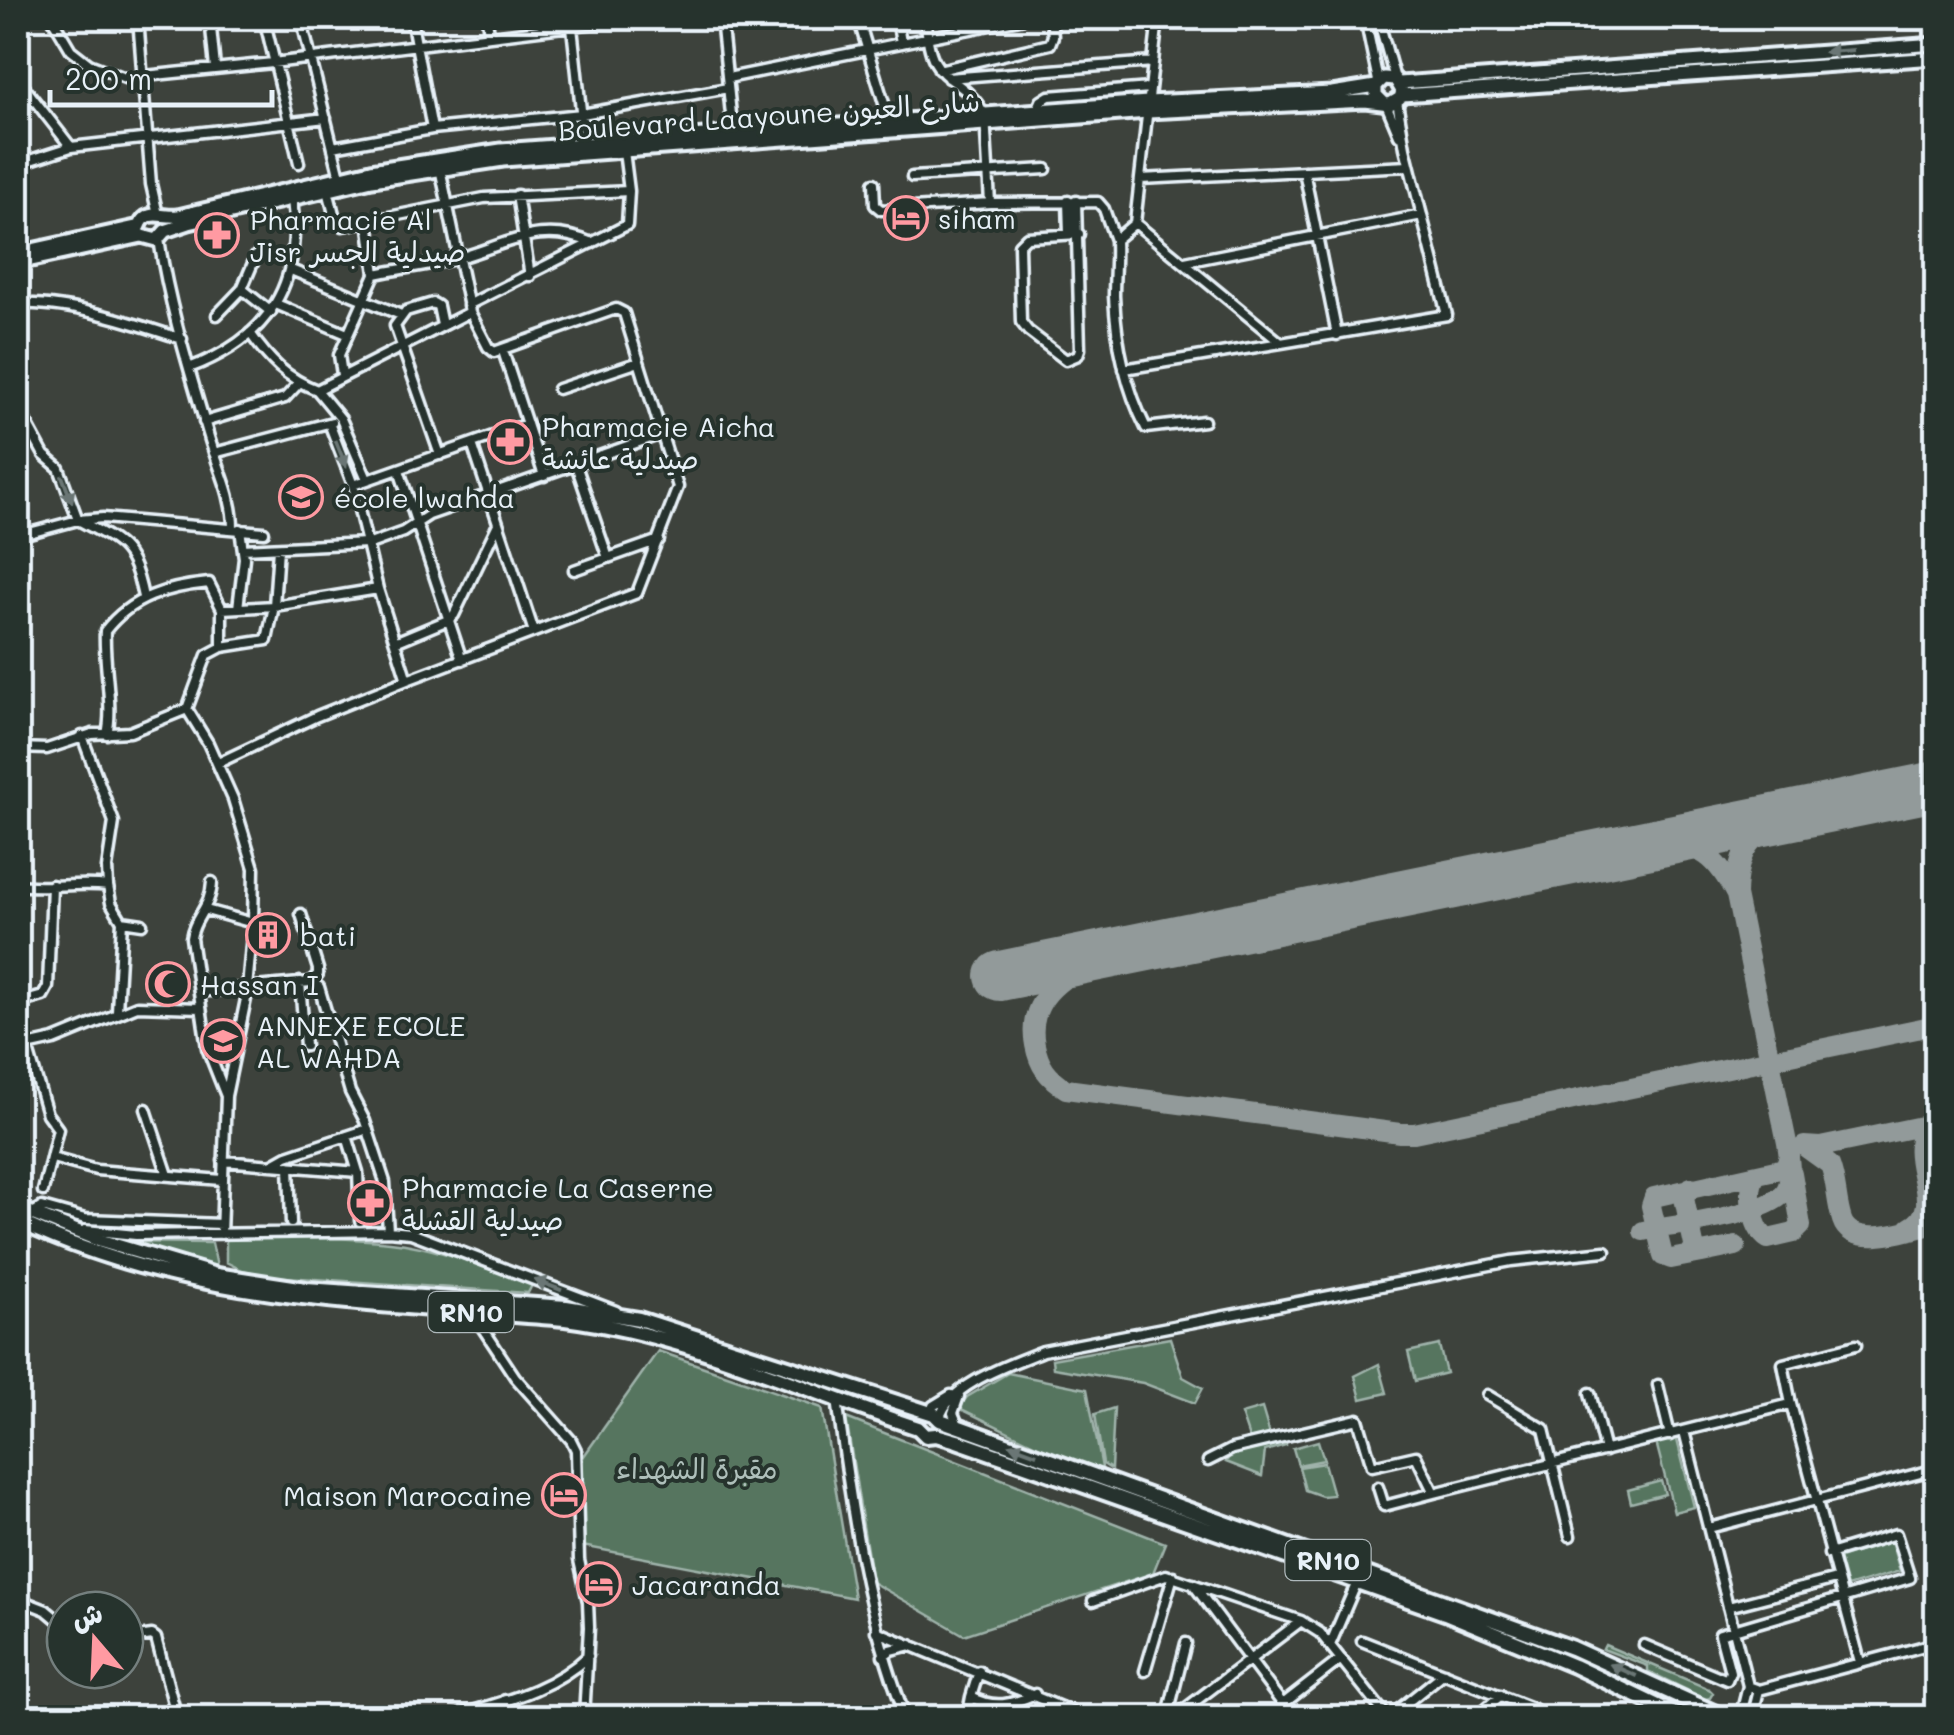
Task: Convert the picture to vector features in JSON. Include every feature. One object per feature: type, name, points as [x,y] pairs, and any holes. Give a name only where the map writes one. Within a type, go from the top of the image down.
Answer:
[{"type":"main road","name":"RN10","points":[[18,1208],[67,1228],[216,1274],[268,1284],[566,1307],[639,1319],[934,1416],[1572,1648],[1727,1718]]},
{"type":"main road","name":"RN10","points":[[18,1221],[131,1263],[266,1294],[608,1324],[665,1339],[918,1428],[926,1436],[936,1435],[1445,1613],[1574,1666],[1683,1718]]},
{"type":"main road","points":[[918,1428],[918,1422],[934,1416],[940,1430],[936,1435]]},
{"type":"street","points":[[52,18],[71,50],[89,64],[125,78],[273,63],[572,21],[636,18]]},
{"type":"street","points":[[138,18],[153,227],[204,422],[243,550],[238,608]]},
{"type":"street","points":[[210,18],[216,68]]},
{"type":"street","points":[[264,18],[299,163]]},
{"type":"street","points":[[301,18],[340,177]]},
{"type":"street","points":[[411,18],[432,129]]},
{"type":"street","points":[[487,18],[490,35]]},
{"type":"street","points":[[721,18],[734,139]]},
{"type":"street","points":[[858,18],[891,127]]},
{"type":"street","points":[[897,18],[901,44]]},
{"type":"street","points":[[926,18],[932,59],[985,119],[990,203]]},
{"type":"street","points":[[333,147],[432,129],[582,114],[988,22],[1025,18]]},
{"type":"street","points":[[939,70],[1050,44],[1051,18]]},
{"type":"street","points":[[1115,240],[1135,223],[1158,18],[1139,18]]},
{"type":"street","points":[[1365,18],[1378,72],[1376,95],[1394,94]]},
{"type":"street","points":[[1124,369],[1446,315],[1378,18]]},
{"type":"street","points":[[572,21],[585,149]]},
{"type":"street","name":"Boulevard Laayoune شارع العيون","points":[[1394,94],[1936,44]]},
{"type":"street","name":"Boulevard Laayoune شارع العيون","points":[[18,263],[186,215],[340,177],[439,163],[985,119],[1148,101],[1394,94],[1936,58]]},
{"type":"street","points":[[948,78],[1153,62]]},
{"type":"street","name":"Boulevard Laayoune شارع العيون","points":[[985,119],[1037,110],[1148,101],[1332,93],[1377,84],[1388,77],[1394,94]]},
{"type":"street","points":[[18,79],[71,147]]},
{"type":"street","points":[[18,164],[71,147],[326,118]]},
{"type":"street","name":"Boulevard Laayoune شارع العيون","points":[[585,149],[624,152],[734,139]]},
{"type":"street","points":[[317,390],[627,226],[629,191],[624,152]]},
{"type":"street","points":[[218,763],[317,716],[638,593],[659,540],[678,487],[624,313],[616,309],[494,352],[469,308],[439,163]]},
{"type":"street","name":"Boulevard Laayoune شارع العيون","points":[[18,253],[292,198],[439,163]]},
{"type":"street","points":[[1140,179],[1409,166]]},
{"type":"street","points":[[912,177],[1046,169]]},
{"type":"street","points":[[1304,171],[1337,336]]},
{"type":"street","points":[[874,183],[876,205],[881,210],[1072,201],[1101,205],[1115,240],[1114,299],[1124,369],[1146,428],[1204,421]]},
{"type":"street","points":[[328,190],[340,226],[447,204],[516,195],[629,191]]},
{"type":"street","points":[[516,195],[530,276]]},
{"type":"street","points":[[189,368],[230,350],[274,308],[291,270],[296,230],[292,198]]},
{"type":"street","points":[[1072,201],[1074,234],[1080,349],[1078,356],[1066,360],[1020,322],[1019,255],[1024,238],[1074,234]]},
{"type":"street","points":[[1185,262],[1422,214]]},
{"type":"street","points":[[342,375],[339,355],[376,274],[368,220]]},
{"type":"street","points":[[1135,223],[1280,343]]},
{"type":"street","points":[[376,274],[458,258],[522,235],[561,233],[592,243]]},
{"type":"street","points":[[217,315],[242,289],[256,256]]},
{"type":"street","points":[[291,270],[401,315]]},
{"type":"street","points":[[242,289],[274,308],[347,334]]},
{"type":"street","points":[[440,456],[395,326],[401,315],[433,303],[438,306],[442,324]]},
{"type":"street","points":[[18,304],[68,307],[182,339]]},
{"type":"street","points":[[250,334],[283,372],[317,390],[340,419],[368,479]]},
{"type":"street","points":[[503,351],[544,476]]},
{"type":"street","points":[[558,389],[639,362]]},
{"type":"street","points":[[204,422],[285,398],[299,383]]},
{"type":"street","points":[[18,407],[44,455],[59,468],[78,520],[130,553],[143,598]]},
{"type":"street","points":[[214,454],[340,419]]},
{"type":"street","points":[[329,423],[353,485],[378,590],[407,680]]},
{"type":"street","points":[[353,485],[527,424]]},
{"type":"street","points":[[243,550],[367,544],[415,526],[429,515],[662,434]]},
{"type":"street","points":[[472,444],[534,632]]},
{"type":"street","points":[[576,465],[608,558]]},
{"type":"street","points":[[399,470],[462,660]]},
{"type":"street","points":[[18,536],[78,520],[122,518],[264,532]]},
{"type":"street","points":[[394,642],[448,620],[498,524]]},
{"type":"street","points":[[574,570],[659,540]]},
{"type":"street","points":[[18,748],[47,748],[82,736],[142,728],[187,709],[204,659],[222,647],[266,642],[274,606],[278,548]]},
{"type":"street","points":[[107,734],[111,719],[104,673],[104,631],[120,613],[143,598],[210,583],[222,609],[222,647]]},
{"type":"street","points":[[222,609],[274,606],[378,590]]},
{"type":"street","points":[[187,709],[218,763],[250,847],[255,890],[247,988],[226,1096],[221,1229]]},
{"type":"street","points":[[82,736],[114,822],[107,868],[111,903],[122,921],[117,1012]]},
{"type":"street","points":[[212,882],[206,910],[193,926],[191,938],[207,1048],[226,1096]]},
{"type":"street","points":[[18,885],[108,886]]},
{"type":"street","points":[[29,1000],[43,996],[48,987],[52,885]]},
{"type":"street","points":[[206,910],[253,922]]},
{"type":"street","points":[[301,914],[318,969],[311,982]]},
{"type":"street","points":[[122,921],[142,924]]},
{"type":"street","points":[[199,992],[300,982],[311,982],[322,992],[350,1092],[368,1129],[385,1182],[388,1231]]},
{"type":"street","points":[[300,982],[305,1046]]},
{"type":"street","points":[[43,1191],[58,1129],[47,1114],[22,1047],[67,1035],[117,1012],[146,1005],[200,1008]]},
{"type":"street","points":[[146,1108],[168,1175]]},
{"type":"street","points":[[271,1165],[368,1129]]},
{"type":"street","points":[[346,1136],[358,1172],[360,1221]]},
{"type":"street","points":[[52,1158],[96,1170],[222,1180]]},
{"type":"street","points":[[223,1161],[358,1172]]},
{"type":"street","points":[[289,1166],[292,1223]]},
{"type":"street","points":[[31,1214],[40,1207],[85,1219],[221,1229],[388,1231],[432,1240],[639,1319]]},
{"type":"street","points":[[67,1228],[136,1235],[221,1229]]},
{"type":"street","points":[[934,1416],[960,1392],[991,1372],[1061,1347],[1511,1261],[1605,1251]]},
{"type":"street","points":[[472,1312],[515,1377],[572,1440],[576,1450],[579,1560],[588,1602],[584,1718]]},
{"type":"street","points":[[1856,1345],[1783,1364],[1815,1500],[1860,1662]]},
{"type":"street","points":[[1658,1385],[1670,1435]]},
{"type":"street","points":[[958,1425],[953,1413],[960,1392]]},
{"type":"street","points":[[1590,1393],[1606,1451]]},
{"type":"street","points":[[1488,1395],[1544,1429],[1570,1536]]},
{"type":"street","points":[[837,1398],[876,1631],[906,1718]]},
{"type":"street","points":[[1378,1486],[1384,1506],[1792,1404]]},
{"type":"street","points":[[1208,1461],[1232,1449],[1358,1418],[1372,1466],[1416,1456],[1434,1493]]},
{"type":"street","points":[[1684,1431],[1748,1686],[1740,1718]]},
{"type":"street","points":[[1709,1528],[1936,1468]]},
{"type":"street","points":[[1644,1645],[1727,1680],[1730,1672],[1720,1634],[1910,1578],[1896,1534],[1829,1554]]},
{"type":"street","points":[[1093,1601],[1160,1576],[1173,1576],[1300,1620],[1313,1626],[1388,1718],[1444,1673]]},
{"type":"street","points":[[1145,1672],[1173,1576]]},
{"type":"street","points":[[1728,1607],[1836,1579]]},
{"type":"street","points":[[1330,1645],[1356,1582]]},
{"type":"street","points":[[1193,1584],[1293,1718]]},
{"type":"street","points":[[18,1599],[45,1610]]},
{"type":"street","points":[[1170,1718],[1300,1620]]},
{"type":"street","points":[[876,1631],[1087,1718]]},
{"type":"street","points":[[145,1636],[156,1638],[177,1718]]},
{"type":"street","points":[[1362,1641],[1501,1694],[1534,1709],[1536,1718]]},
{"type":"street","points":[[1170,1718],[1186,1643]]},
{"type":"street","points":[[1748,1686],[1758,1690],[1936,1643]]},
{"type":"street","points":[[883,1656],[912,1645]]},
{"type":"street","points":[[450,1718],[559,1680],[588,1656]]},
{"type":"street","points":[[1283,1704],[1342,1659]]},
{"type":"street","points":[[967,1718],[979,1671]]},
{"type":"street","points":[[1752,1718],[1758,1690]]},
{"type":"street","points":[[971,1697],[993,1706],[1035,1694]]},
{"type":"street","points":[[1475,1718],[1501,1694]]},
{"type":"street","points":[[496,1718],[509,1716],[505,1700]]},
{"type":"street","points":[[1188,1708],[1212,1718]]},
{"type":"green space","points":[[226,1238],[329,1238],[408,1245],[462,1259],[532,1285],[528,1293],[269,1276],[226,1262]]},
{"type":"green space","points":[[122,1242],[212,1243],[218,1271]]},
{"type":"green space","points":[[1170,1338],[1183,1377],[1203,1388],[1195,1403],[1143,1383],[1053,1368],[1052,1359]]},
{"type":"green space","points":[[1439,1345],[1446,1373],[1415,1381],[1408,1352]]},
{"type":"green space","name":"مقبرة الشهداء","points":[[658,1351],[822,1408],[854,1598],[582,1546],[579,1463]]},
{"type":"green space","points":[[1379,1364],[1387,1393],[1361,1399],[1355,1376]]},
{"type":"green space","points":[[1008,1373],[1087,1389],[1104,1478],[959,1408],[967,1397]]},
{"type":"green space","points":[[1114,1408],[1111,1469],[1103,1464],[1095,1414]]},
{"type":"green space","points":[[1262,1408],[1270,1435],[1250,1441],[1241,1414]]},
{"type":"green space","points":[[846,1418],[1165,1543],[1153,1573],[964,1635],[872,1582]]},
{"type":"green space","points":[[1676,1436],[1694,1507],[1674,1512],[1656,1442]]},
{"type":"green space","points":[[1285,1441],[1286,1445],[1265,1451],[1262,1476],[1226,1462],[1230,1455]]},
{"type":"green space","points":[[1318,1441],[1324,1460],[1298,1465],[1293,1448]]},
{"type":"green space","points":[[1324,1463],[1333,1495],[1305,1490],[1299,1467]]},
{"type":"green space","points":[[1661,1481],[1665,1494],[1631,1503],[1628,1490]]},
{"type":"green space","points":[[1891,1541],[1900,1571],[1847,1587],[1839,1558]]},
{"type":"green space","points":[[1605,1645],[1713,1693],[1699,1701],[1687,1690],[1648,1671],[1648,1666],[1603,1649]]},
{"type":"taxiway","points":[[1657,843],[1686,846],[1706,855],[1722,871],[1736,895],[1739,866],[1748,845],[1791,816]]},
{"type":"taxiway","points":[[1643,1231],[1762,1207],[1777,1199],[1788,1185],[1787,1143],[1736,895]]},
{"type":"taxiway","points":[[1108,955],[1065,978],[1043,999],[1037,1013],[1034,1028],[1039,1059],[1049,1076],[1066,1089],[1400,1133],[1936,1025]]},
{"type":"taxiway","points":[[1804,1146],[1820,1147],[1936,1123]]},
{"type":"taxiway","points":[[1909,1228],[1921,1218],[1926,1206],[1919,1146],[1923,1134],[1935,1124]]},
{"type":"taxiway","points":[[1805,1147],[1830,1165],[1840,1213],[1848,1229],[1884,1236],[1936,1224]]},
{"type":"taxiway","points":[[1702,1253],[1671,1259],[1663,1256],[1651,1206],[1654,1197],[1780,1169],[1789,1156]]},
{"type":"taxiway","points":[[1757,1174],[1751,1189],[1752,1208],[1758,1227],[1768,1239],[1794,1233],[1801,1226],[1792,1173]]},
{"type":"taxiway","points":[[1691,1187],[1684,1198],[1695,1250],[1702,1253],[1736,1246]]},
{"type":"runway","points":[[1000,976],[1936,786]]},
{"type":"place","name":"siham","points":[[906,218]]},
{"type":"place","name":"Pharmacie Al Jisr صيدلية الجسر","points":[[217,235]]},
{"type":"place","name":"Pharmacie Aicha صيدلية عائشة","points":[[510,442]]},
{"type":"place","name":"école lwahda","points":[[301,497]]},
{"type":"place","name":"bati","points":[[268,935]]},
{"type":"place","name":"Hassan I","points":[[168,984]]},
{"type":"place","name":"ANNEXE ECOLE AL WAHDA","points":[[223,1041]]},
{"type":"place","name":"Pharmacie La Caserne صيدلية القشلة","points":[[370,1203]]},
{"type":"place","name":"Maison Marocaine","points":[[564,1495]]},
{"type":"place","name":"Jacaranda","points":[[599,1584]]}]
